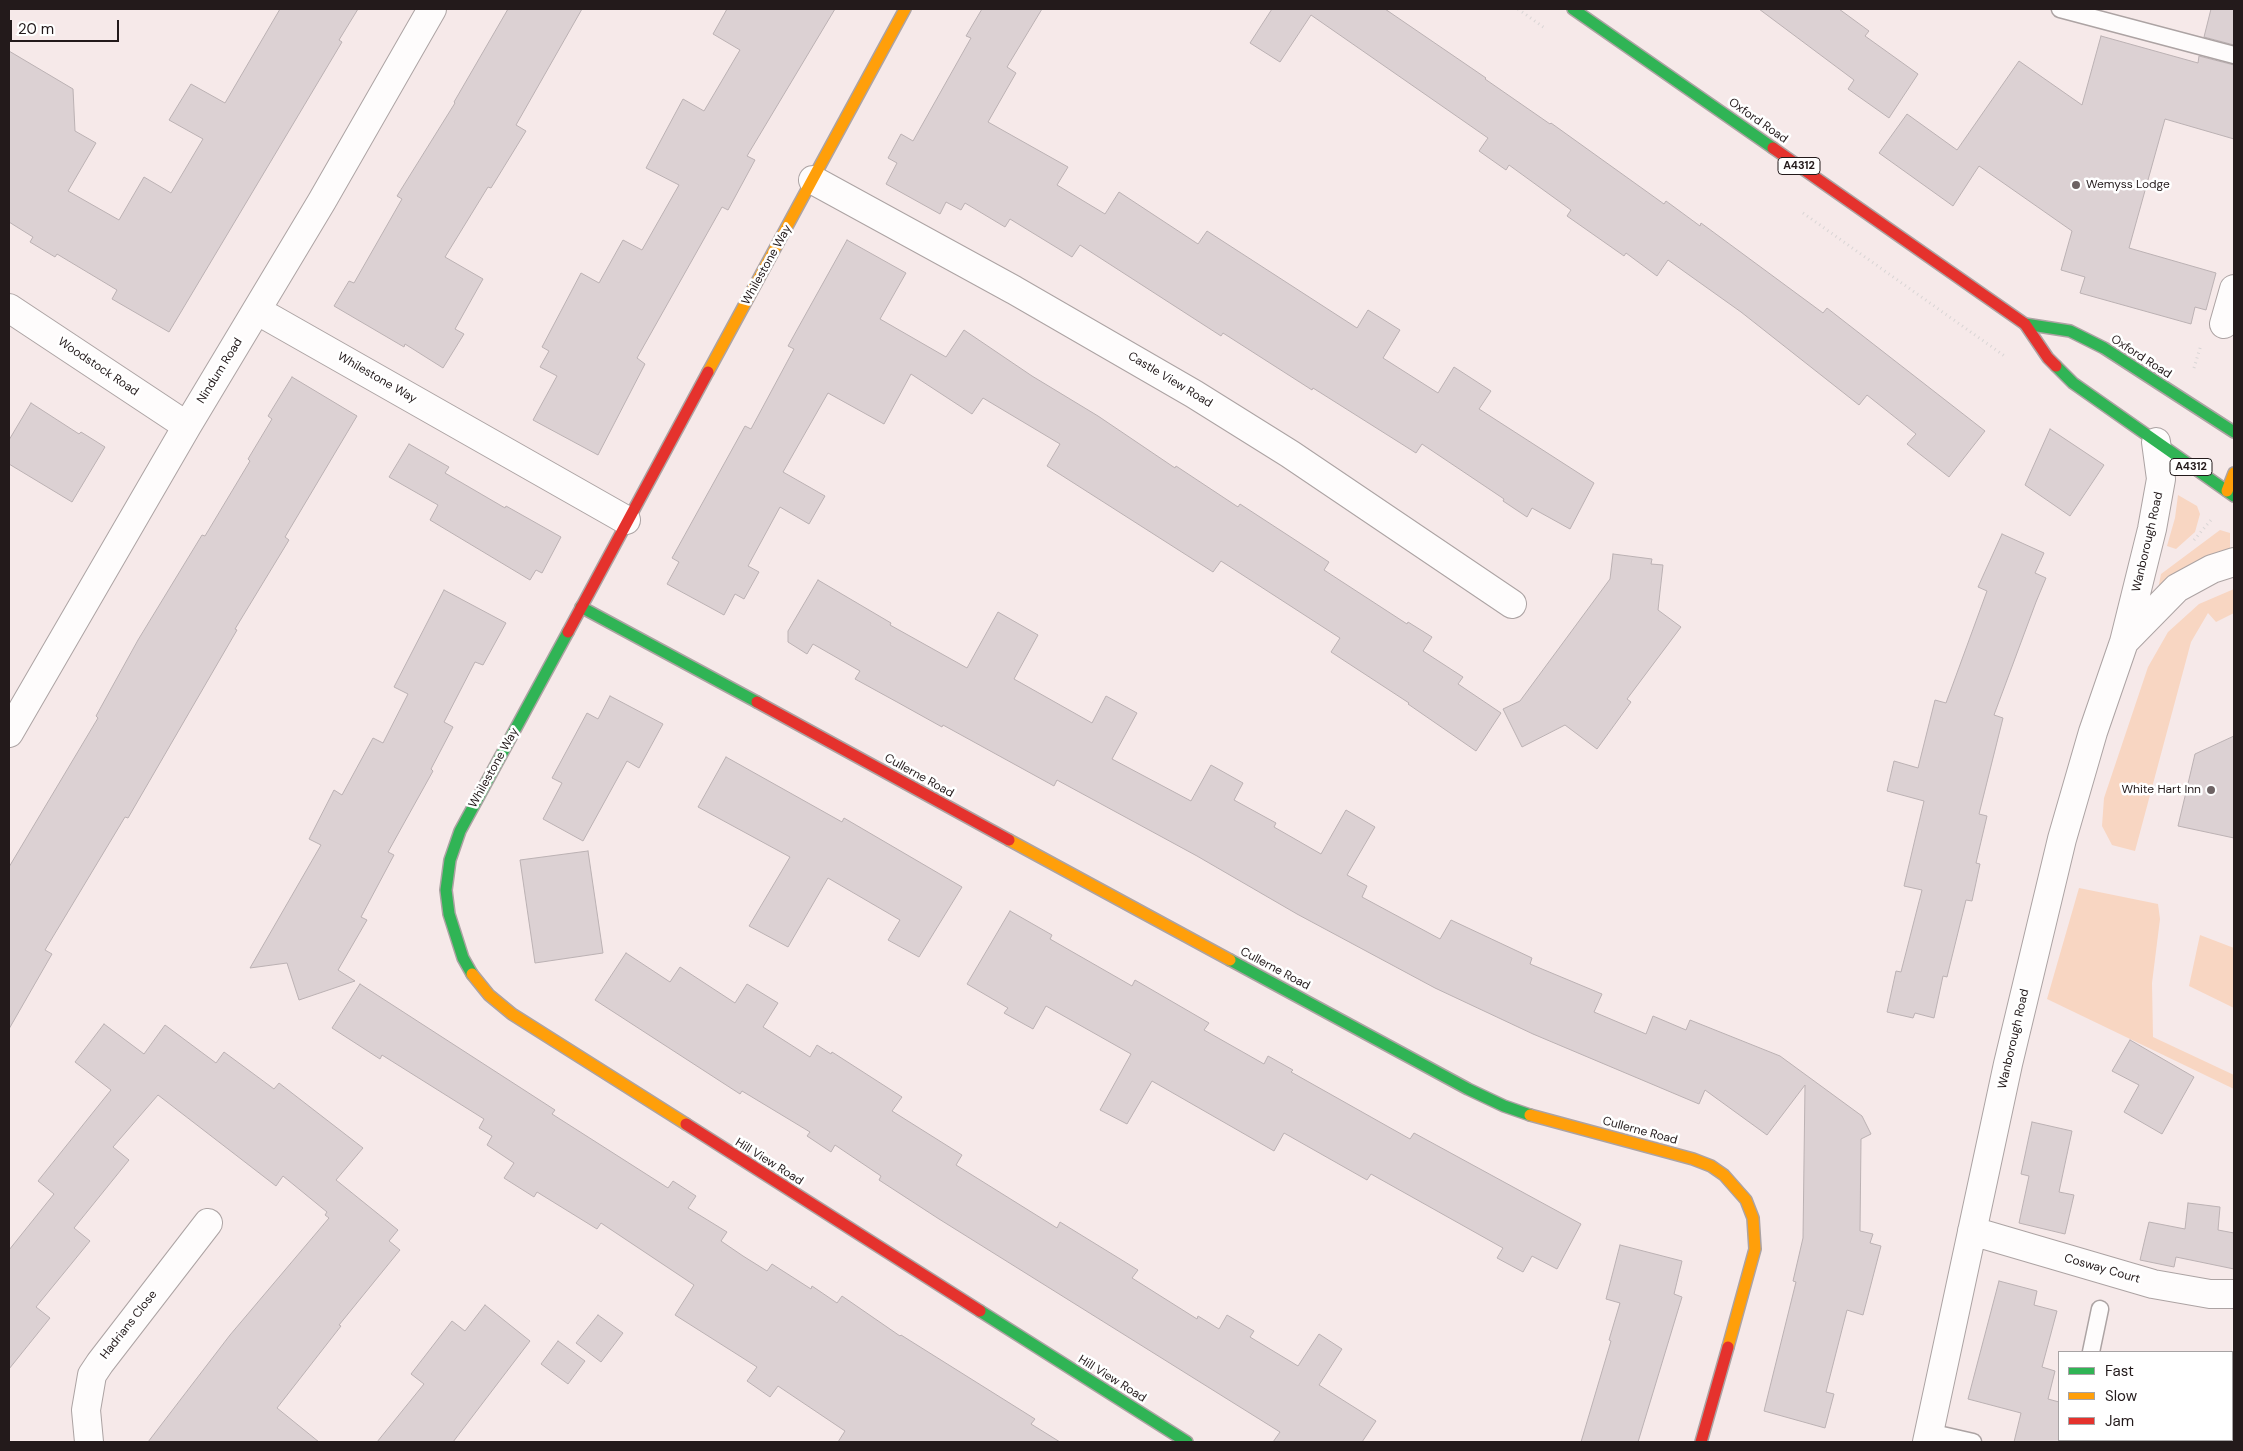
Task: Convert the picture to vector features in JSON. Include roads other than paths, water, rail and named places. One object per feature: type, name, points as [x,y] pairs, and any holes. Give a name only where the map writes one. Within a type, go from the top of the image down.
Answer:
[{"type":"street","name":"Nindum Road","points":[[9,733],[187,426],[258,310],[432,9]]},
{"type":"street","name":"Whilestone Way","points":[[460,831],[626,520],[905,9]]},
{"type":"street","name":"Oxford Road","points":[[1573,9],[2025,324],[2048,358],[2073,383],[2156,442]]},
{"type":"street","name":"Castle View Road","points":[[813,180],[1202,398],[1290,454],[1512,604]]},
{"type":"street","points":[[2224,324],[2234,289]]},
{"type":"street","name":"Woodstock Road","points":[[9,308],[187,426]]},
{"type":"street","name":"Whilestone Way","points":[[258,310],[626,520]]},
{"type":"street","name":"Oxford Road","points":[[2025,324],[2070,331],[2104,348],[2234,432]]},
{"type":"street","name":"A4312","points":[[2156,442],[2230,494]]},
{"type":"street","name":"Wanborough Road","points":[[1928,1437],[2008,1064],[2062,839],[2093,732],[2124,642],[2160,491],[2161,470],[2156,442]]},
{"type":"street","points":[[2230,494],[2234,473]]},
{"type":"street","name":"Wanborough Road","points":[[2124,642],[2178,588],[2212,569],[2234,562]]},
{"type":"street","name":"Cullerne Road","points":[[581,607],[1475,1092],[1504,1106],[1542,1119],[1693,1159],[1711,1166],[1724,1175],[1746,1200],[1753,1218],[1755,1249],[1701,1442]]},
{"type":"street","name":"Hill View Road","points":[[460,831],[450,860],[446,890],[454,934],[463,958],[475,978],[489,994],[512,1014],[1187,1442]]},
{"type":"street","name":"Hadrians Close","points":[[89,1442],[86,1410],[92,1375],[208,1223]]},
{"type":"street","name":"Cosway Court","points":[[1972,1231],[2153,1284],[2210,1294],[2234,1294]]},
{"type":"lane","points":[[2060,9],[2234,56]]},
{"type":"lane","points":[[2091,1351],[2100,1309]]},
{"type":"lane","points":[[1928,1437],[1973,1442]]},
{"type":"place","name":"Wemyss Lodge","points":[[2076,185]]},
{"type":"place","name":"White Hart Inn","points":[[2211,790]]}]
